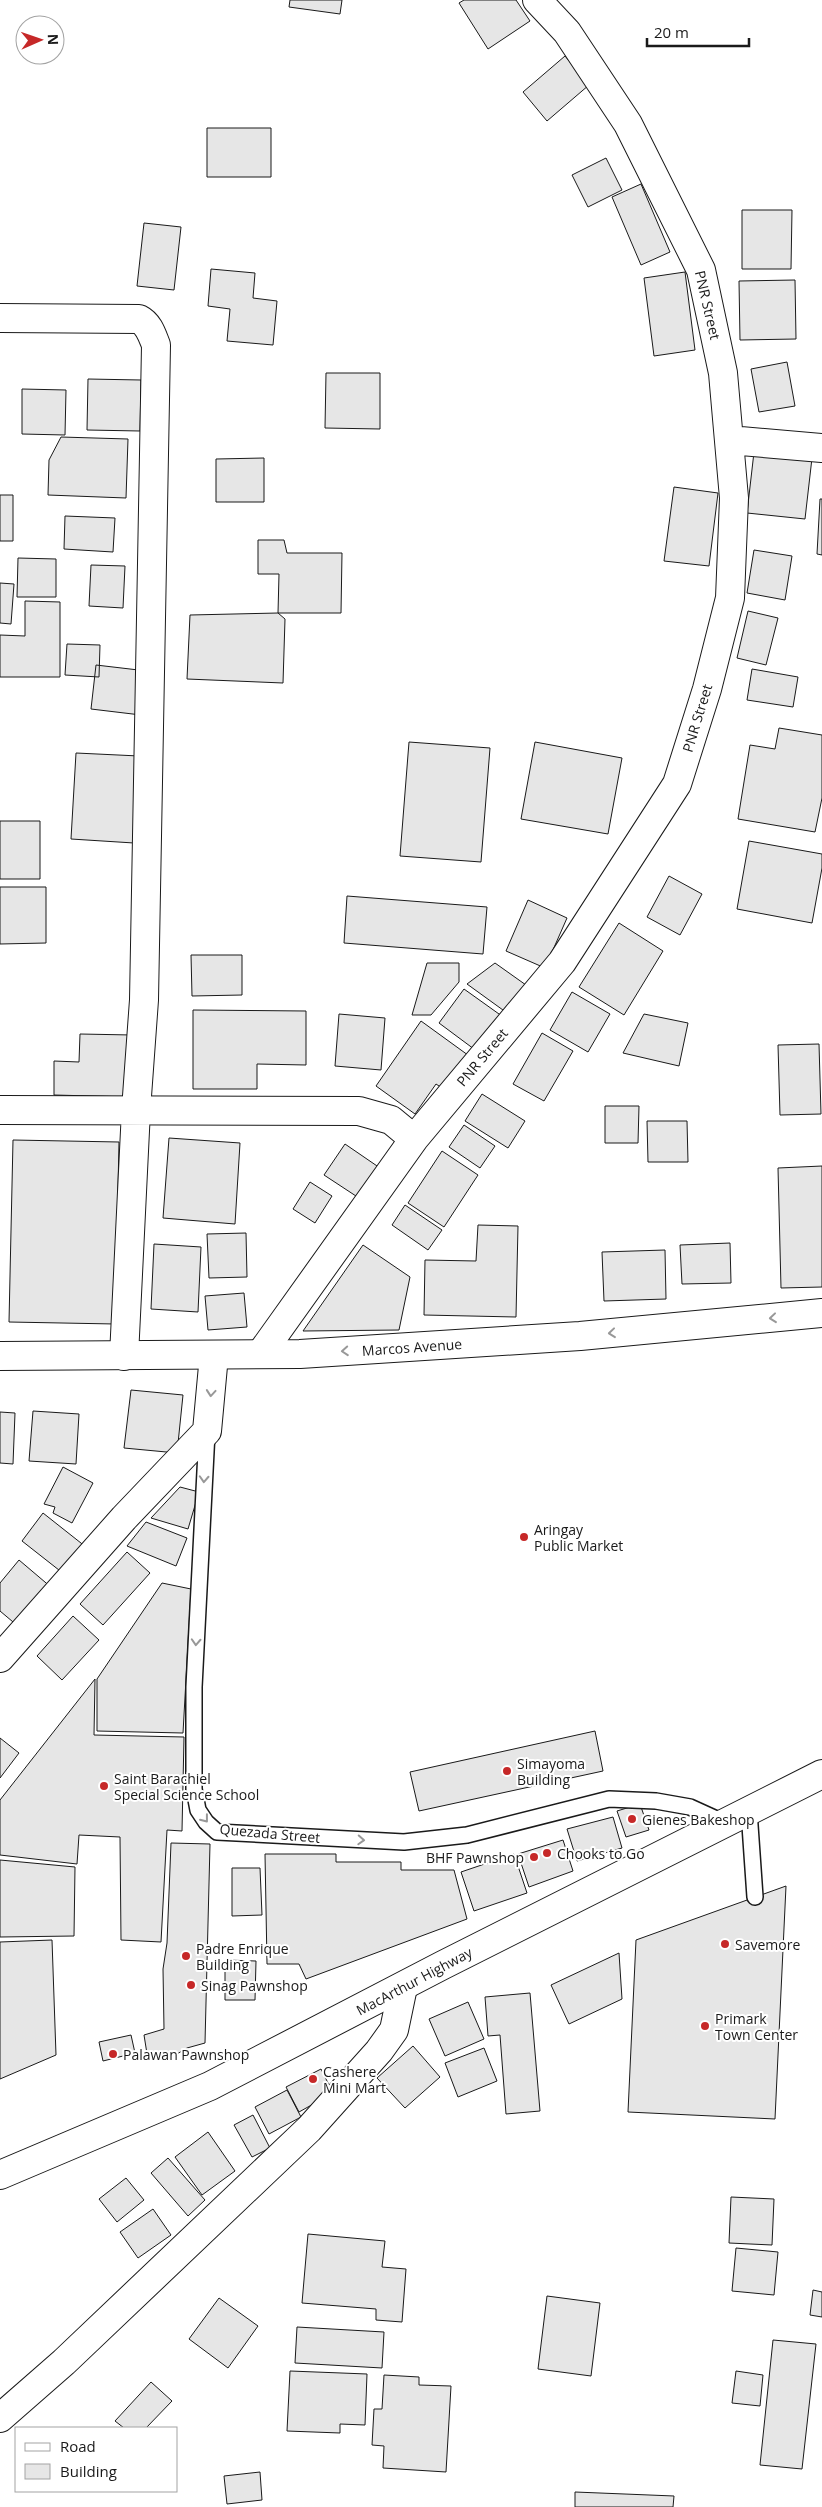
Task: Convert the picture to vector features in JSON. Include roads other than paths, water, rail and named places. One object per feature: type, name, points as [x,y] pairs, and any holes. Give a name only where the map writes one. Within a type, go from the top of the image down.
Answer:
[{"type":"main road","name":"PNR Street","points":[[262,1352],[414,1139],[562,962],[677,784],[707,689],[730,598],[734,498],[723,373],[700,270],[628,124],[567,32],[537,0]]},
{"type":"main road","points":[[0,318],[139,319],[144,321],[150,330],[156,345],[144,1000],[136,1110],[124,1356]]},
{"type":"main road","points":[[729,440],[822,448]]},
{"type":"main road","points":[[0,1110],[359,1111],[391,1120],[414,1139]]},
{"type":"main road","name":"Marcos Avenue","points":[[0,1356],[214,1355],[262,1352],[300,1354],[580,1336],[822,1313]]},
{"type":"main road","points":[[0,1658],[124,1518],[207,1431],[214,1355]]},
{"type":"main road","name":"MacArthur Highway","points":[[0,2175],[210,2086],[723,1822],[822,1774]]},
{"type":"main road","points":[[0,2418],[64,2362],[309,2129],[379,2051],[394,2030],[403,1987]]},
{"type":"lane","name":"Quezada Street","points":[[207,1431],[194,1687],[194,1789],[198,1810],[206,1822],[217,1832],[404,1842],[467,1835],[609,1799],[656,1801],[690,1807],[723,1822]]},
{"type":"lane","points":[[749,1811],[754,1897]]},
{"type":"place","name":"Aringay Public Market","points":[[524,1537]]},
{"type":"place","name":"Simayoma Building","points":[[507,1771]]},
{"type":"place","name":"Saint Barachiel Special Science School","points":[[104,1786]]},
{"type":"place","name":"Gienes Bakeshop","points":[[632,1819]]},
{"type":"place","name":"Chooks to Go","points":[[547,1853]]},
{"type":"place","name":"BHF Pawnshop","points":[[534,1857]]},
{"type":"place","name":"Savemore","points":[[725,1944]]},
{"type":"place","name":"Padre Enrique Building","points":[[186,1956]]},
{"type":"place","name":"Sinag Pawnshop","points":[[191,1985]]},
{"type":"place","name":"Primark Town Center","points":[[705,2026]]},
{"type":"place","name":"Palawan Pawnshop","points":[[113,2054]]},
{"type":"place","name":"Cashere Mini Mart","points":[[313,2079]]}]
